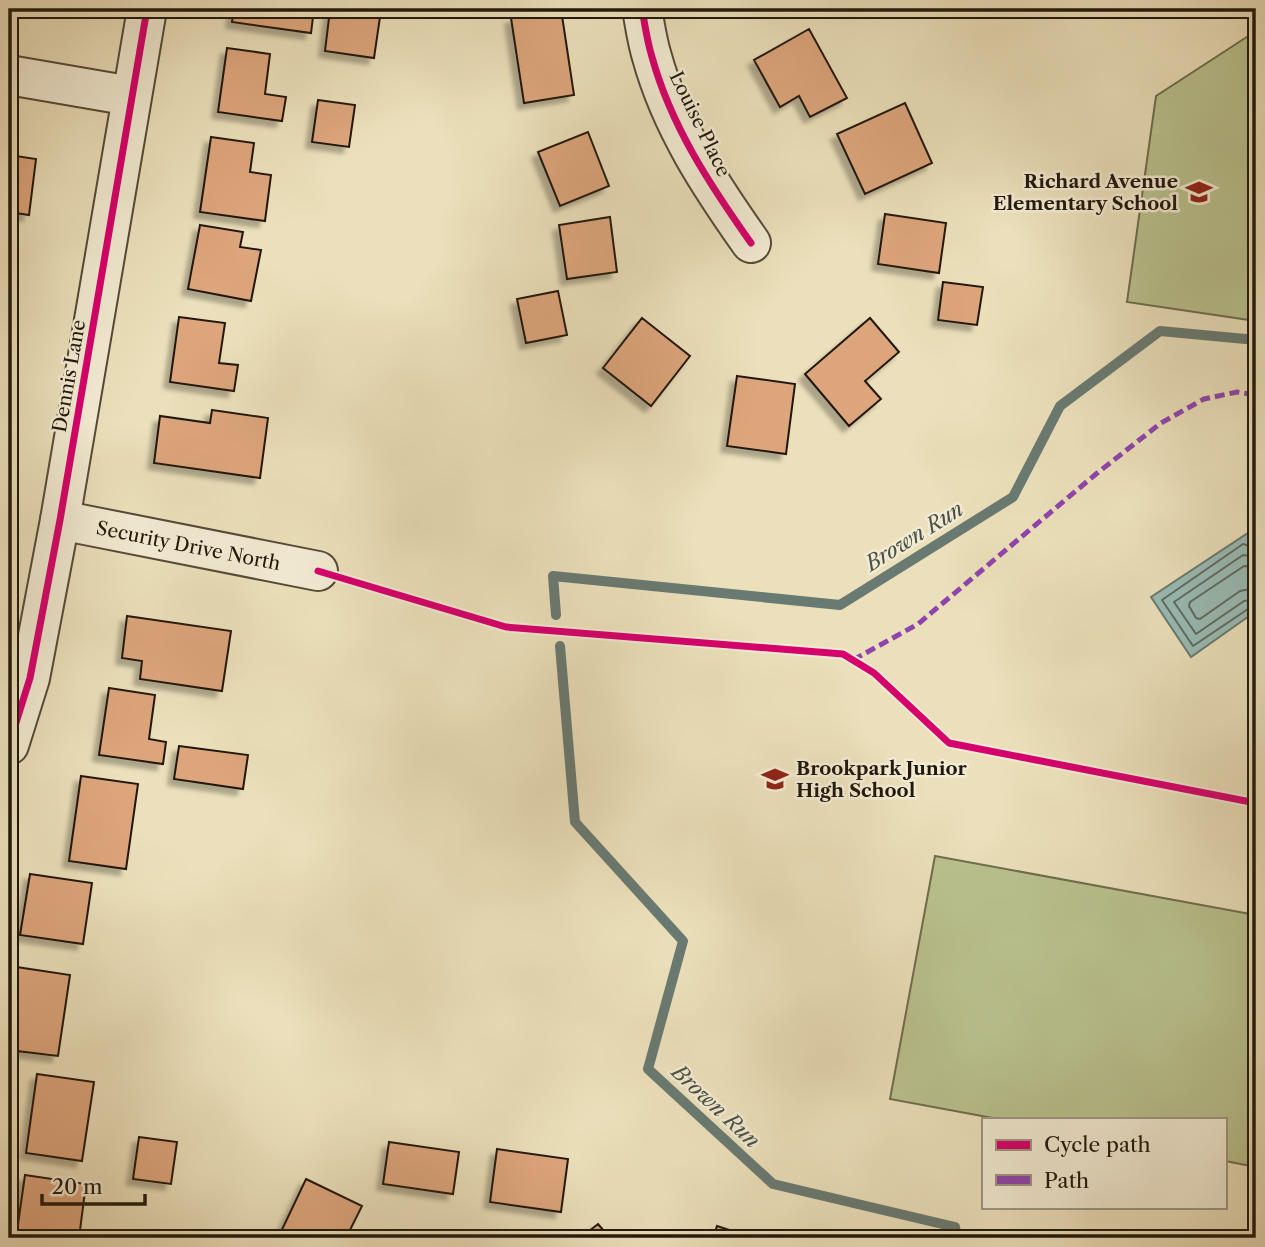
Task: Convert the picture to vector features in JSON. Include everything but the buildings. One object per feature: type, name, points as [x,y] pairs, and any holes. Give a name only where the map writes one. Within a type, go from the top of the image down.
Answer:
[{"type":"street","name":"Dennis Lane","points":[[9,745],[30,678],[60,520],[147,9]]},
{"type":"street","name":"Louise Place","points":[[642,9],[652,57],[673,115],[697,165],[751,243]]},
{"type":"street","points":[[9,75],[131,96]]},
{"type":"street","name":"Security Drive North","points":[[60,520],[318,571]]},
{"type":"green space","name":"Richard Avenue Elementary School","points":[[1256,31],[1256,321],[1127,302],[1156,96]]},
{"type":"green space","points":[[935,856],[1256,915],[1256,1167],[1226,1161],[1226,1118],[993,1118],[890,1099]]},
{"type":"water","points":[[1248,533],[1256,545],[1256,615],[1252,614],[1191,657],[1151,597]]},
{"type":"waterway","name":"Brown Run","points":[[556,615],[553,576],[840,605],[1013,497],[1060,406],[1160,331],[1256,340]]},
{"type":"waterway","name":"Brown Run","points":[[560,646],[575,822],[683,941],[648,1069],[773,1184],[955,1227],[957,1238]]},
{"type":"marked path","points":[[853,660],[918,624],[1096,474],[1161,423],[1204,399],[1237,392],[1256,395]]},
{"type":"cycle path","points":[[9,745],[30,678],[60,520],[147,9]]},
{"type":"cycle path","points":[[642,9],[650,51],[681,131],[707,177],[751,243]]},
{"type":"cycle path","points":[[318,571],[506,627],[843,654],[874,673],[949,743],[1256,803]]},
{"type":"place","name":"Richard Avenue Elementary School","points":[[1199,192]]},
{"type":"place","name":"Brookpark Junior High School","points":[[775,779]]}]
